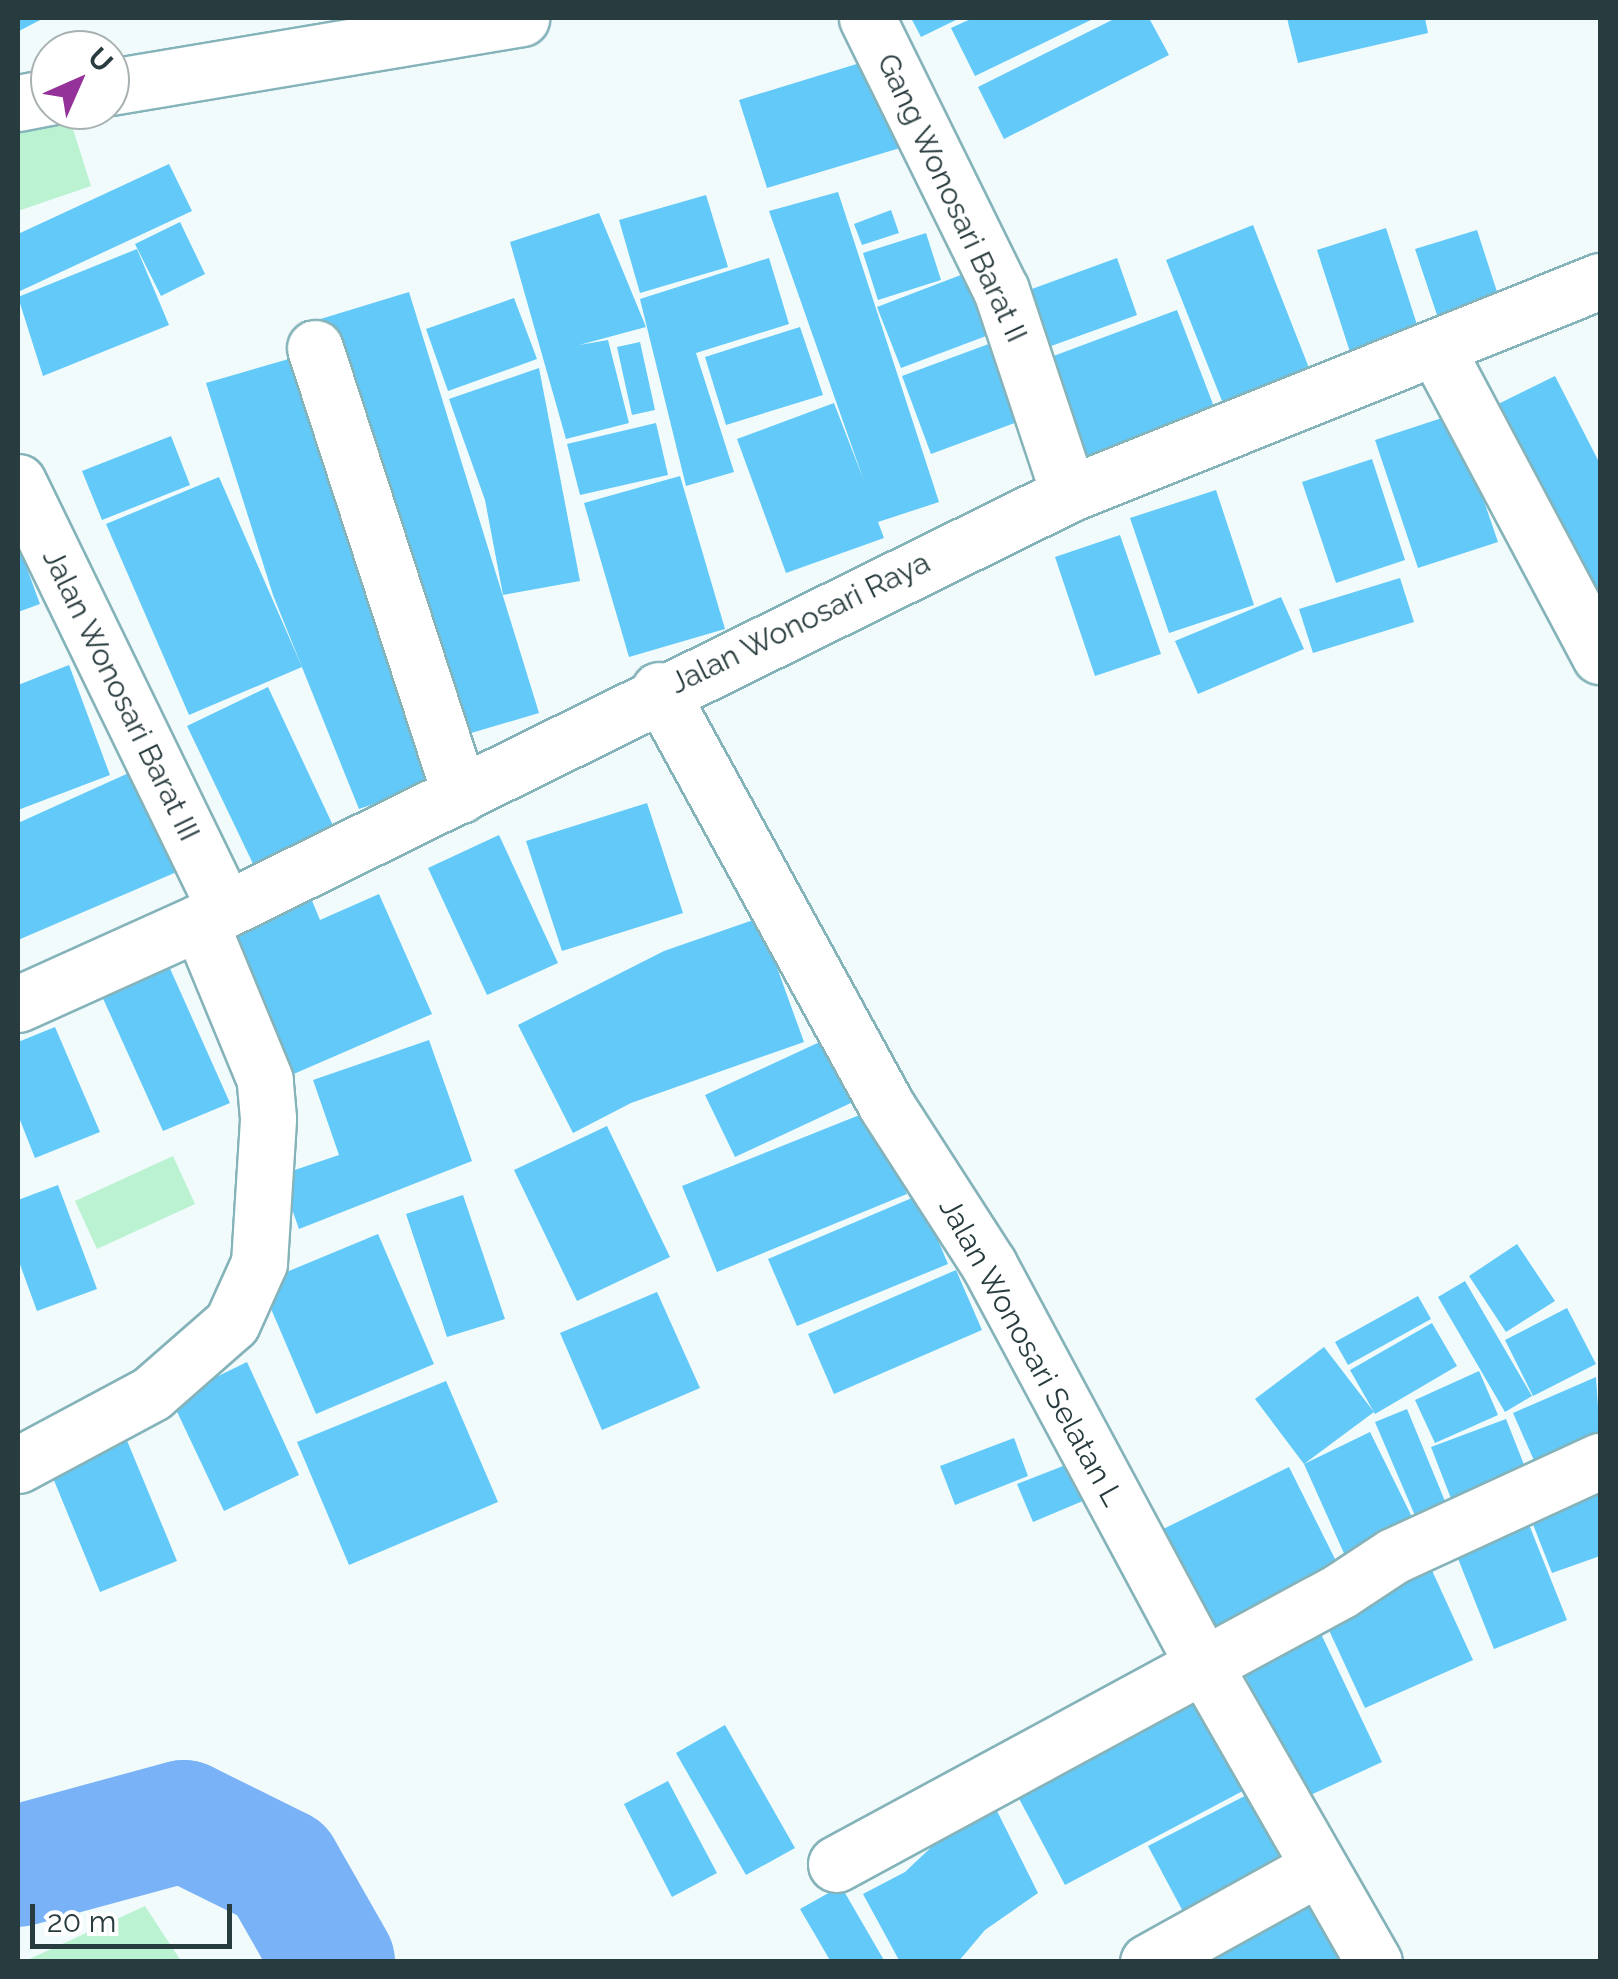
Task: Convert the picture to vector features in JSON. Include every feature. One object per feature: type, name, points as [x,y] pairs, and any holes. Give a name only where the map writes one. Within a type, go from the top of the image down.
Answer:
[{"type":"street","points":[[130,84],[521,18]]},
{"type":"street","name":"Gang Wonosari Barat II","points":[[867,18],[1001,290],[1069,494]]},
{"type":"street","name":"Jalan Wonosari Raya","points":[[18,1004],[460,796],[659,690],[1069,494],[1600,280]]},
{"type":"street","points":[[315,348],[460,796]]},
{"type":"street","points":[[1436,348],[1600,656]]},
{"type":"street","name":"Jalan Wonosari Barat III","points":[[18,482],[212,915],[264,1080],[268,1118],[259,1262],[232,1323],[152,1393],[18,1465]]},
{"type":"street","name":"Jalan Wonosari Selatan L","points":[[659,690],[886,1105],[989,1266],[1316,1869],[1374,1962]]},
{"type":"street","points":[[836,1864],[1392,1556],[1600,1461]]},
{"type":"street","points":[[1148,1962],[1316,1869]]},
{"type":"green space","points":[[30,125],[30,130],[73,130],[91,186],[18,211],[18,129]]},
{"type":"green space","points":[[173,1156],[195,1204],[97,1249],[75,1201]]},
{"type":"green space","points":[[145,1906],[181,1961],[25,1961]]},
{"type":"building","points":[[18,18],[44,18],[19,31]]},
{"type":"building","points":[[911,18],[960,18],[921,37]]},
{"type":"building","points":[[973,18],[1095,18],[975,76],[951,28]]},
{"type":"building","points":[[1116,18],[1149,18],[1169,55],[1004,139],[978,87]]},
{"type":"building","points":[[1287,18],[1425,18],[1428,33],[1298,63]]},
{"type":"building","points":[[873,59],[900,148],[767,188],[739,100]]},
{"type":"building","points":[[169,164],[192,211],[18,292],[18,234]]},
{"type":"building","points":[[838,192],[939,502],[878,522],[884,538],[786,573],[737,439],[834,403],[864,481],[769,211]]},
{"type":"building","points":[[706,195],[728,267],[640,293],[619,220]]},
{"type":"building","points":[[891,210],[899,233],[862,245],[854,224]]},
{"type":"building","points":[[599,213],[646,327],[579,345],[608,340],[629,423],[566,439],[510,242]]},
{"type":"building","points":[[180,222],[205,274],[161,296],[135,244]]},
{"type":"building","points":[[1253,225],[1309,368],[1222,401],[1166,260]]},
{"type":"building","points":[[1386,228],[1420,334],[1351,355],[1317,250]]},
{"type":"building","points":[[1477,230],[1499,298],[1438,318],[1415,249]]},
{"type":"building","points":[[926,233],[941,280],[878,300],[863,253]]},
{"type":"building","points":[[137,249],[169,325],[43,376],[18,297]]},
{"type":"building","points":[[769,258],[789,324],[696,353],[734,472],[686,486],[640,299]]},
{"type":"building","points":[[1117,258],[1137,315],[1029,354],[1007,298]]},
{"type":"building","points":[[987,265],[1010,327],[901,368],[877,307]]},
{"type":"building","points":[[409,292],[539,713],[444,741],[314,321]]},
{"type":"building","points":[[514,298],[537,359],[448,391],[426,329]]},
{"type":"building","points":[[1177,310],[1219,420],[1072,475],[1032,364]]},
{"type":"building","points":[[800,327],[823,395],[726,425],[705,357]]},
{"type":"building","points":[[1013,335],[1042,413],[931,454],[902,376]]},
{"type":"building","points":[[640,342],[655,410],[632,415],[617,347]]},
{"type":"building","points":[[313,352],[449,778],[359,809],[273,595],[206,383]]},
{"type":"building","points":[[539,368],[580,581],[503,595],[485,500],[449,399]]},
{"type":"building","points":[[1555,376],[1600,464],[1600,589],[1591,594],[1494,406]]},
{"type":"building","points":[[1454,414],[1498,542],[1418,568],[1375,440]]},
{"type":"building","points":[[656,423],[668,475],[580,495],[567,444]]},
{"type":"building","points":[[171,436],[190,485],[102,520],[82,471]]},
{"type":"building","points":[[1372,459],[1405,560],[1336,583],[1302,482]]},
{"type":"building","points":[[680,476],[725,629],[629,657],[584,503]]},
{"type":"building","points":[[219,477],[302,667],[189,715],[106,524]]},
{"type":"building","points":[[1216,490],[1254,605],[1169,633],[1130,518]]},
{"type":"building","points":[[1120,535],[1161,654],[1095,676],[1055,557]]},
{"type":"building","points":[[18,544],[40,604],[18,612]]},
{"type":"building","points":[[1400,578],[1414,622],[1313,653],[1299,609]]},
{"type":"building","points":[[1281,597],[1304,649],[1198,694],[1175,641]]},
{"type":"building","points":[[69,665],[110,775],[18,810],[18,685]]},
{"type":"building","points":[[268,687],[337,834],[257,872],[187,726]]},
{"type":"building","points":[[142,767],[186,868],[18,940],[18,823]]},
{"type":"building","points":[[647,803],[683,913],[562,951],[526,841]]},
{"type":"building","points":[[499,835],[558,963],[487,995],[428,868]]},
{"type":"building","points":[[306,886],[320,920],[379,894],[432,1014],[289,1076],[237,955],[244,953],[229,920]]},
{"type":"building","points":[[759,918],[804,1042],[631,1103],[573,1133],[518,1025],[664,951]]},
{"type":"building","points":[[168,964],[230,1103],[163,1131],[101,994]]},
{"type":"building","points":[[55,1027],[100,1132],[35,1158],[18,1115],[18,1042]]},
{"type":"building","points":[[429,1040],[472,1161],[299,1229],[280,1175],[339,1155],[313,1080]]},
{"type":"building","points":[[824,1040],[853,1102],[735,1157],[705,1095]]},
{"type":"building","points":[[872,1110],[907,1194],[717,1272],[682,1186]]},
{"type":"building","points":[[607,1126],[670,1257],[577,1301],[514,1170]]},
{"type":"building","points":[[58,1185],[97,1289],[37,1311],[18,1259],[18,1200]]},
{"type":"building","points":[[463,1195],[505,1319],[447,1337],[406,1214]]},
{"type":"building","points":[[919,1195],[948,1264],[797,1326],[768,1259]]},
{"type":"building","points":[[378,1234],[434,1364],[316,1414],[260,1283]]},
{"type":"building","points":[[1517,1244],[1555,1301],[1506,1332],[1469,1276]]},
{"type":"building","points":[[956,1270],[982,1330],[834,1394],[808,1334]]},
{"type":"building","points":[[1465,1281],[1532,1396],[1505,1412],[1438,1297]]},
{"type":"building","points":[[657,1292],[700,1388],[602,1430],[560,1333]]},
{"type":"building","points":[[1418,1296],[1431,1319],[1348,1365],[1335,1342]]},
{"type":"building","points":[[1567,1308],[1596,1364],[1533,1396],[1505,1340]]},
{"type":"building","points":[[1432,1323],[1457,1366],[1375,1414],[1350,1370]]},
{"type":"building","points":[[1324,1347],[1374,1412],[1304,1464],[1255,1399]]},
{"type":"building","points":[[247,1362],[299,1475],[224,1511],[171,1399]]},
{"type":"building","points":[[1479,1371],[1498,1415],[1435,1443],[1415,1400]]},
{"type":"building","points":[[1596,1377],[1600,1437],[1536,1465],[1513,1413]]},
{"type":"building","points":[[446,1381],[498,1502],[349,1565],[297,1442]]},
{"type":"building","points":[[1407,1409],[1447,1506],[1416,1518],[1375,1422]]},
{"type":"building","points":[[1506,1419],[1532,1485],[1457,1514],[1431,1447]]},
{"type":"building","points":[[123,1431],[177,1561],[100,1592],[46,1461]]},
{"type":"building","points":[[1370,1432],[1416,1525],[1347,1560],[1304,1464]]},
{"type":"building","points":[[1014,1438],[1028,1476],[955,1505],[940,1466]]},
{"type":"building","points":[[1081,1459],[1097,1495],[1033,1522],[1017,1484]]},
{"type":"building","points":[[1289,1467],[1344,1577],[1203,1648],[1147,1537]]},
{"type":"building","points":[[1600,1482],[1600,1556],[1552,1573],[1527,1509]]},
{"type":"building","points":[[1522,1507],[1567,1620],[1494,1649],[1449,1536]]},
{"type":"building","points":[[1429,1564],[1473,1660],[1365,1708],[1321,1613]]},
{"type":"building","points":[[1311,1613],[1382,1762],[1304,1798],[1233,1650]]},
{"type":"building","points":[[1206,1689],[1256,1784],[1065,1885],[1015,1791]]},
{"type":"building","points":[[725,1725],[795,1848],[746,1875],[676,1753]]},
{"type":"building","points":[[668,1781],[717,1873],[672,1897],[624,1804]]},
{"type":"building","points":[[1264,1786],[1303,1858],[1187,1919],[1148,1846]]},
{"type":"building","points":[[997,1811],[1038,1893],[985,1930],[958,1962],[900,1962],[863,1894],[905,1872],[941,1838]]},
{"type":"building","points":[[841,1886],[885,1962],[831,1962],[800,1909]]},
{"type":"building","points":[[1314,1888],[1354,1962],[1176,1962]]},
{"type":"waterway","points":[[18,1866],[184,1821],[281,1869],[334,1962]]}]
